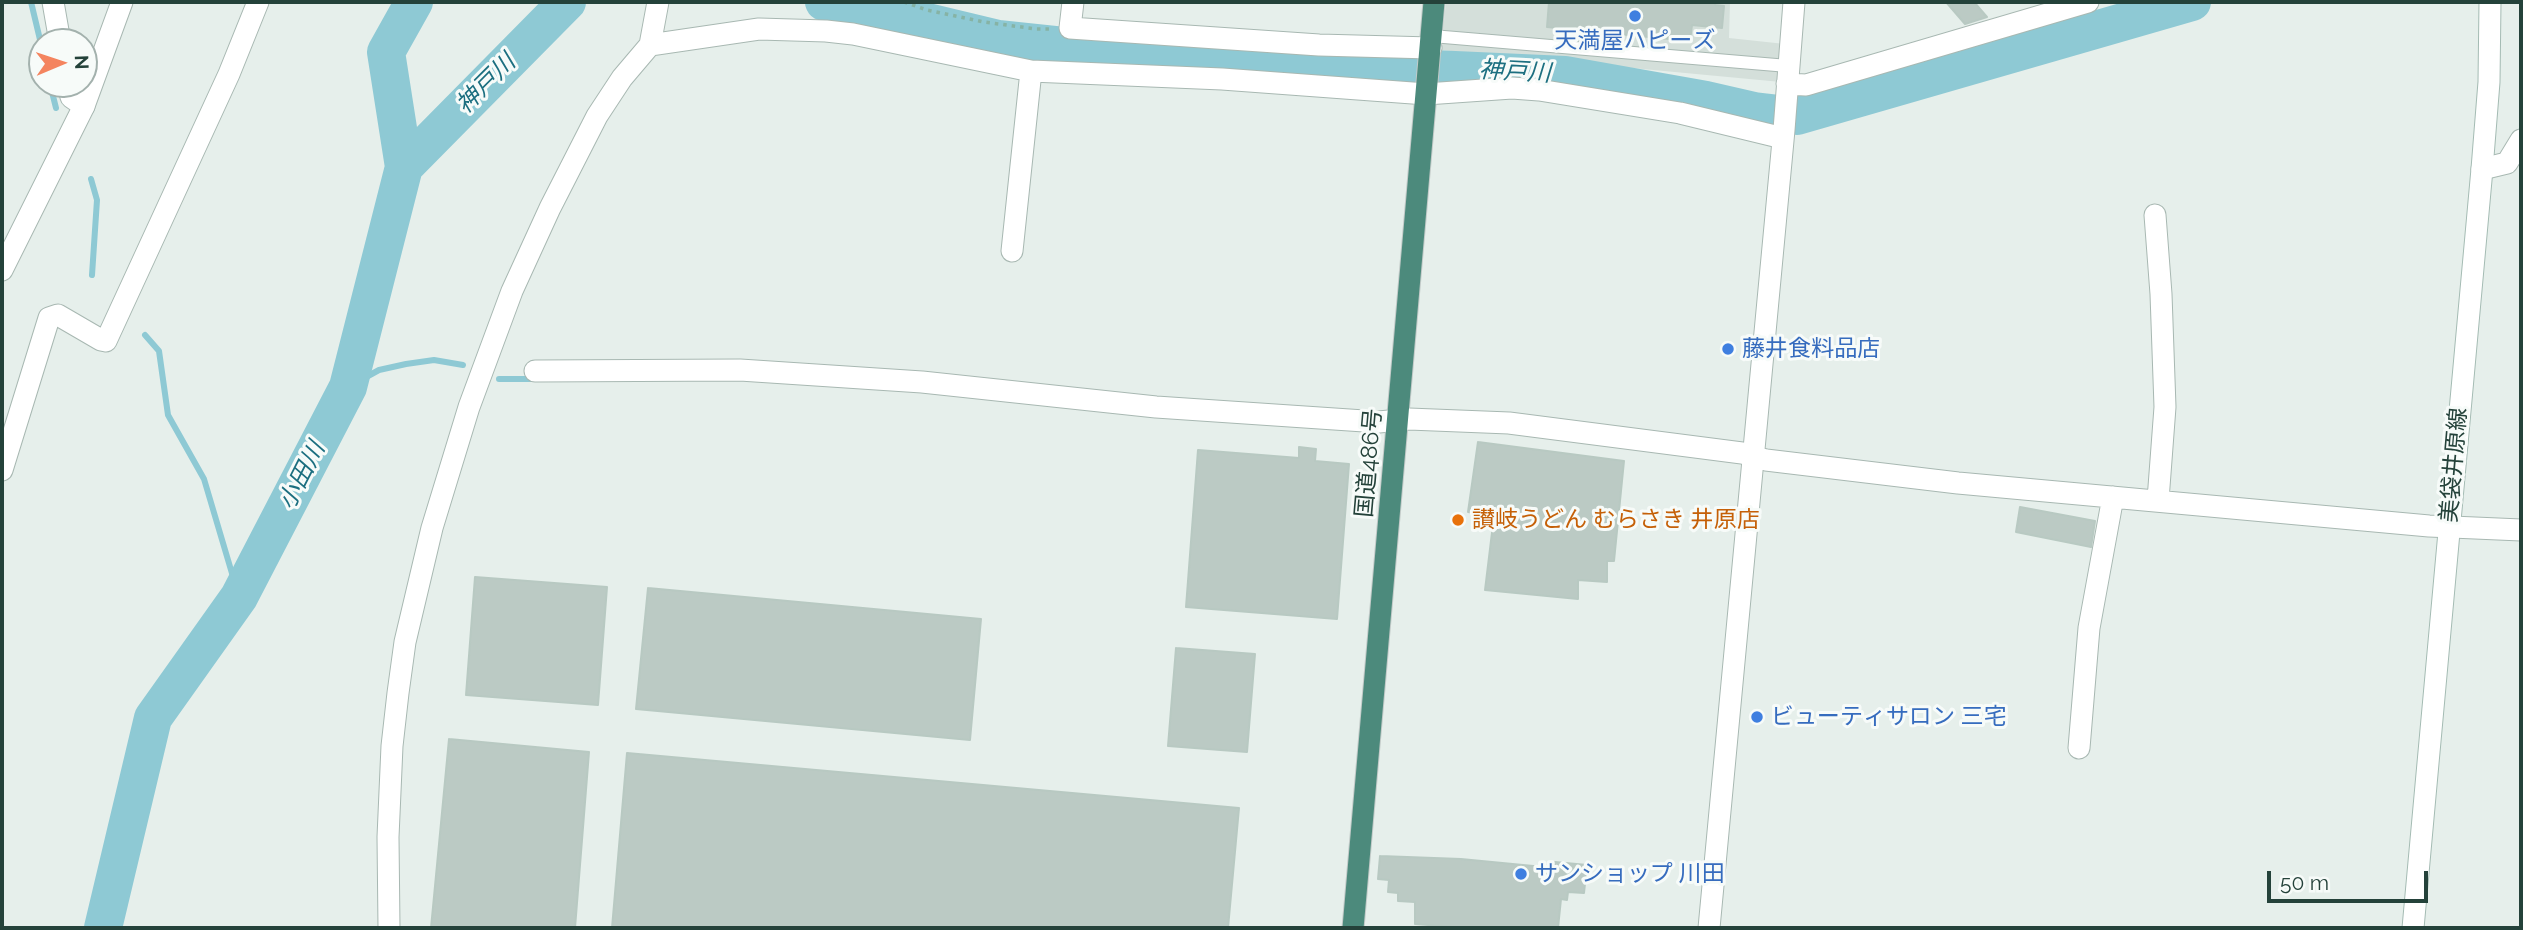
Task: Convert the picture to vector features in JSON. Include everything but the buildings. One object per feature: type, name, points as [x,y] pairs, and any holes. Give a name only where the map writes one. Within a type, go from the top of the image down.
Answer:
[{"type":"highway","name":"国道486号","points":[[1353,928],[1434,2]]},
{"type":"street","points":[[53,2],[58,28]]},
{"type":"street","points":[[2,270],[83,106],[122,2]]},
{"type":"street","points":[[2,470],[49,318],[58,315],[106,341],[229,74],[258,2]]},
{"type":"street","points":[[389,928],[388,837],[392,747],[398,693],[405,642],[436,516],[469,407],[512,291],[597,116],[652,37],[658,2]]},
{"type":"street","points":[[1073,2],[1070,28],[1319,45],[1431,47]]},
{"type":"street","points":[[1709,928],[1794,2]]},
{"type":"street","points":[[1787,82],[1806,85],[2088,2]]},
{"type":"street","name":"美袋井原線","points":[[2413,928],[2482,169],[2489,82],[2490,2]]},
{"type":"street","points":[[652,37],[759,29],[825,31],[853,34],[1031,71],[1426,89],[1539,90],[1680,113],[1783,134]]},
{"type":"street","points":[[1012,251],[1031,71]]},
{"type":"street","points":[[72,98],[83,106]]},
{"type":"street","points":[[2482,169],[2507,163],[2521,140]]},
{"type":"street","points":[[2155,215],[2165,407],[2158,499]]},
{"type":"street","points":[[535,371],[740,370],[922,382],[1156,407],[1379,422],[1399,419],[1509,423],[1958,483],[2158,499],[2429,526],[2521,530]]},
{"type":"street","points":[[2079,748],[2089,628],[2113,497]]},
{"type":"lane","points":[[1431,47],[1787,82]]},
{"type":"path","points":[[904,2],[927,10],[984,22],[1036,29],[1070,28]]},
{"type":"shaded area","points":[[1446,2],[1730,2],[1729,38],[1785,44],[1781,82],[1441,50]]},
{"type":"waterway","points":[[31,2],[37,28]]},
{"type":"waterway","name":"小田川","points":[[103,928],[153,718],[239,597],[348,387],[404,167],[386,52],[414,2]]},
{"type":"waterway","name":"神戸川","points":[[404,167],[567,2]]},
{"type":"waterway","name":"神戸川","points":[[824,2],[865,7],[998,39],[1168,57],[1565,75],[1754,111],[1797,116],[2192,2]]},
{"type":"waterway","points":[[54,98],[56,108]]},
{"type":"waterway","points":[[91,179],[97,200],[92,275]]},
{"type":"waterway","points":[[145,335],[159,351],[168,415],[204,479],[239,597]]},
{"type":"waterway","points":[[348,387],[379,370],[406,364],[434,360],[463,365]]},
{"type":"waterway","points":[[499,379],[534,379]]},
{"type":"place","name":"天満屋ハピーズ","points":[[1635,16]]},
{"type":"place","name":"藤井食料品店","points":[[1728,349]]},
{"type":"place","name":"讃岐うどん むらさき 井原店","points":[[1458,520]]},
{"type":"place","name":"ビューティサロン 三宅","points":[[1757,717]]},
{"type":"place","name":"サンショップ 川田","points":[[1521,874]]}]
